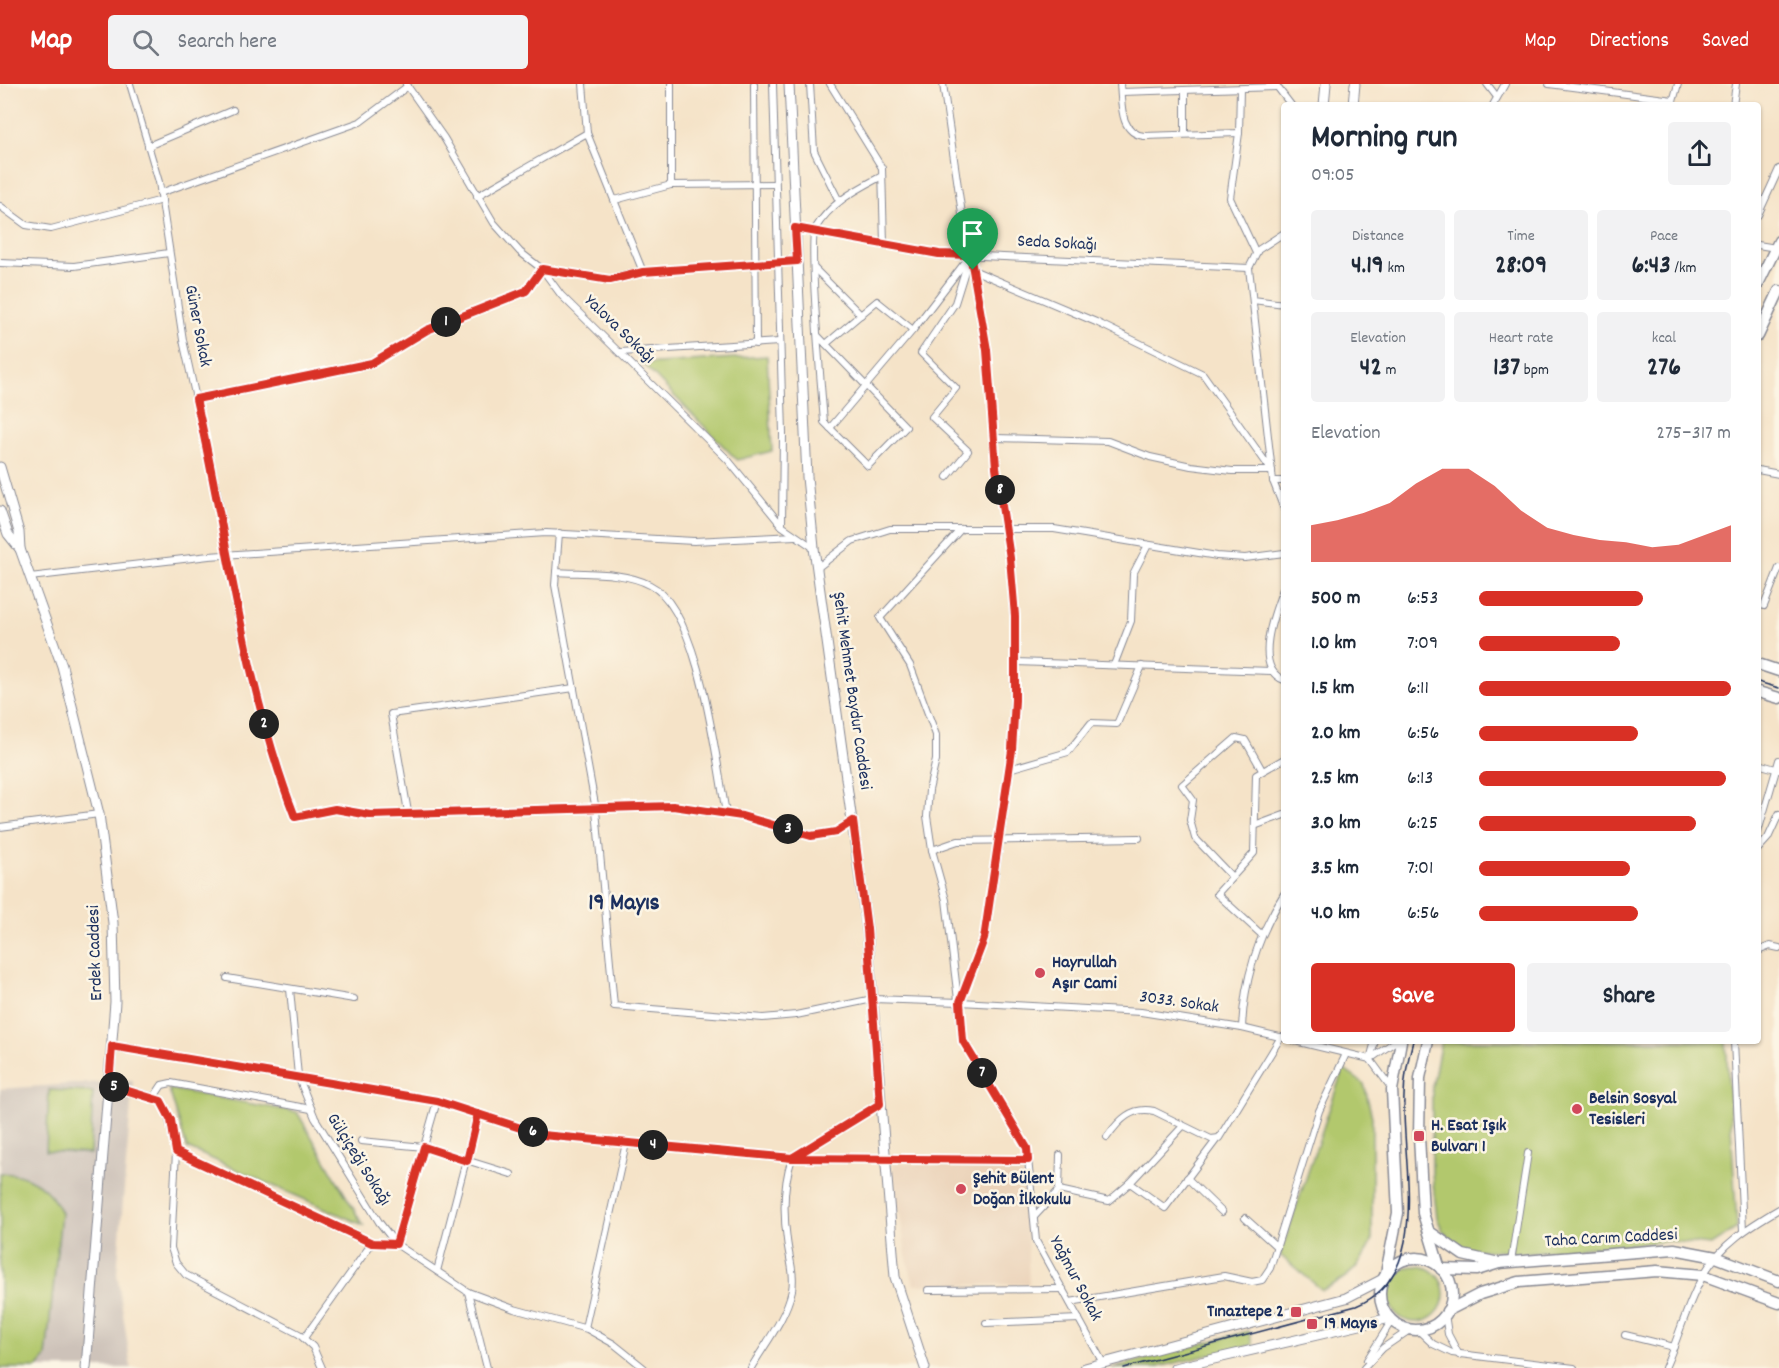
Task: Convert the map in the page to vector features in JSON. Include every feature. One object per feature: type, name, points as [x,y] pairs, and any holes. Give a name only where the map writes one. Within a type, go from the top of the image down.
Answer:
[{"type":"main road","points":[[1761,278],[1777,244]]},
{"type":"main road","points":[[1761,330],[1779,291]]},
{"type":"main road","points":[[1761,665],[1779,671]]},
{"type":"main road","points":[[1761,693],[1779,698]]},
{"type":"main road","points":[[1400,1044],[1392,1090],[1398,1213],[1380,1298],[1391,1319],[1414,1329],[1436,1323],[1446,1312],[1451,1289],[1440,1267],[1423,1213],[1419,1078],[1427,1044]]},
{"type":"main road","points":[[1428,1231],[1463,1255],[1499,1263]]},
{"type":"main road","name":"Taha Carım Caddesi","points":[[1440,1267],[1477,1270],[1499,1263],[1674,1249],[1716,1257],[1779,1281]]},
{"type":"main road","points":[[1385,1276],[1396,1264],[1413,1258],[1427,1260],[1440,1267]]},
{"type":"main road","name":"Taha Carım Caddesi","points":[[1446,1312],[1480,1294],[1519,1282],[1657,1271],[1703,1275],[1779,1303]]},
{"type":"street","name":"Güner Sokak","points":[[130,84],[161,196],[183,340],[228,555],[241,630],[264,721],[295,817],[335,809],[370,815],[408,812]]},
{"type":"street","points":[[584,84],[587,133],[643,272]]},
{"type":"street","points":[[671,84],[671,185]]},
{"type":"street","points":[[754,84],[756,344]]},
{"type":"street","points":[[773,84],[783,526]]},
{"type":"street","name":"Şehit Mehmet Baydur Caddesi","points":[[789,84],[807,477],[814,548],[867,929],[895,1277],[925,1368]]},
{"type":"street","points":[[810,84],[814,151],[838,200]]},
{"type":"street","points":[[830,84],[882,168],[884,244]]},
{"type":"street","name":"Yağmur Sokak","points":[[943,84],[987,350],[996,467],[1007,529],[1013,587],[1016,662],[1010,769],[984,939],[960,1002],[963,1041],[1027,1148],[1036,1241],[1103,1363]]},
{"type":"street","points":[[1120,84],[1124,121],[1132,132],[1144,136],[1239,133]]},
{"type":"street","points":[[1324,102],[1326,84]]},
{"type":"street","points":[[1353,102],[1354,84]]},
{"type":"street","points":[[1487,84],[1497,97]]},
{"type":"street","points":[[1494,102],[1505,84]]},
{"type":"street","points":[[1549,84],[1666,102]]},
{"type":"street","points":[[1673,102],[1678,84]]},
{"type":"street","points":[[1733,102],[1736,84]]},
{"type":"street","points":[[0,206],[26,225],[51,229],[161,196],[360,122],[407,85]]},
{"type":"street","name":"Yalova Sokağı","points":[[407,85],[440,132],[477,196],[511,243],[542,269],[561,295],[728,460],[783,526],[814,548]]},
{"type":"street","points":[[1121,92],[1240,89],[1275,85],[1289,102]]},
{"type":"street","points":[[1240,89],[1239,133],[1230,198],[1256,253]]},
{"type":"street","points":[[1185,90],[1185,134]]},
{"type":"street","points":[[148,146],[233,110]]},
{"type":"street","points":[[477,196],[587,133]]},
{"type":"street","points":[[1761,208],[1779,169]]},
{"type":"street","points":[[818,336],[866,383],[906,427],[868,466],[824,422],[818,336],[814,231],[838,200],[882,176]]},
{"type":"street","points":[[615,200],[671,185],[775,184]]},
{"type":"street","name":"Seda Sokağı","points":[[795,228],[939,254],[1249,268]]},
{"type":"street","points":[[1281,235],[1256,253],[1249,268],[1273,481],[1281,501]]},
{"type":"street","points":[[1761,245],[1777,244]]},
{"type":"street","points":[[0,263],[74,266],[169,253]]},
{"type":"street","points":[[830,428],[866,383],[914,330],[970,255]]},
{"type":"street","points":[[946,477],[968,451],[932,417],[956,388],[921,353],[955,303],[970,255]]},
{"type":"street","points":[[196,399],[372,363],[427,330],[526,291],[542,269],[610,280],[643,272],[797,261]]},
{"type":"street","points":[[815,269],[861,315]]},
{"type":"street","points":[[973,270],[1096,322],[1203,374],[1272,471]]},
{"type":"street","points":[[1253,300],[1281,304]]},
{"type":"street","points":[[826,344],[877,301],[914,330]]},
{"type":"street","points":[[621,352],[779,342]]},
{"type":"street","points":[[995,438],[1108,441],[1150,457],[1191,466],[1232,471],[1272,471]]},
{"type":"street","name":"Erdek Caddesi","points":[[0,467],[19,532],[20,549],[62,666],[99,814],[108,861],[115,942],[112,1046],[86,1368]]},
{"type":"street","points":[[1761,471],[1779,474]]},
{"type":"street","points":[[1273,481],[1281,481]]},
{"type":"street","name":"Erdek Caddesi","points":[[0,511],[8,534],[20,549]]},
{"type":"street","points":[[960,1002],[946,900],[932,850],[927,807],[936,760],[936,735],[910,665],[880,618],[962,529]]},
{"type":"street","points":[[817,568],[842,547],[880,531],[1054,529],[1231,557],[1281,553]]},
{"type":"street","points":[[559,533],[555,585],[596,810]]},
{"type":"street","points":[[30,577],[228,555],[559,533],[694,541],[795,536]]},
{"type":"street","points":[[1114,665],[1131,621],[1133,574],[1148,545]]},
{"type":"street","points":[[1764,606],[1776,584],[1779,568]]},
{"type":"street","points":[[556,572],[638,579],[653,586],[670,603],[688,635],[702,687],[726,813]]},
{"type":"street","points":[[1271,671],[1267,652],[1281,598]]},
{"type":"street","points":[[1016,662],[1271,671],[1281,678]]},
{"type":"street","points":[[1010,769],[1068,752],[1091,723],[1117,724],[1142,666]]},
{"type":"street","points":[[574,688],[391,714],[408,812],[596,810],[673,806],[726,813],[811,836],[836,832],[853,821]]},
{"type":"street","points":[[1232,877],[1194,838],[1190,820],[1193,800],[1182,785],[1236,738],[1245,740],[1262,770]]},
{"type":"street","points":[[1262,935],[1217,894],[1254,853],[1257,825],[1257,775],[1281,760]]},
{"type":"street","points":[[1761,823],[1779,760]]},
{"type":"street","points":[[1761,765],[1778,769]]},
{"type":"street","name":"3033. Sokak","points":[[596,810],[614,1006],[763,1018],[804,1013],[873,999],[960,1002],[1141,1012],[1242,1028],[1281,1038]]},
{"type":"street","points":[[0,827],[99,814]]},
{"type":"street","points":[[1761,846],[1768,838],[1779,814]]},
{"type":"street","points":[[1257,825],[1281,816]]},
{"type":"street","points":[[932,850],[952,842],[1139,838]]},
{"type":"street","points":[[1242,1028],[1247,980],[1262,935],[1281,900]]},
{"type":"street","points":[[1761,950],[1770,946],[1779,948]]},
{"type":"street","points":[[227,978],[354,999]]},
{"type":"street","name":"Gülçiçeği Sokağı","points":[[290,989],[298,1076],[311,1109],[374,1214],[396,1244],[468,1292],[514,1309],[585,1328],[614,1344],[644,1368]]},
{"type":"street","points":[[1130,1183],[1165,1208],[1217,1139],[1281,1040]]},
{"type":"street","points":[[1307,1044],[1370,1059],[1392,1090]]},
{"type":"street","points":[[1370,1059],[1374,1044]]},
{"type":"street","points":[[1370,1059],[1392,1044]]},
{"type":"street","points":[[1734,1044],[1743,1231]]},
{"type":"street","points":[[112,1046],[437,1101],[542,1135],[792,1158],[1028,1160]]},
{"type":"street","points":[[1071,1302],[1224,1275],[1259,1281],[1269,1271],[1319,1111],[1346,1054]]},
{"type":"street","points":[[154,1097],[162,1086],[171,1083],[311,1109]]},
{"type":"street","points":[[109,1085],[154,1097],[161,1101],[167,1110],[176,1152],[171,1248],[176,1263],[186,1275],[304,1338],[317,1354],[322,1368]]},
{"type":"street","points":[[176,1152],[372,1243],[396,1244],[437,1101]]},
{"type":"street","points":[[751,1368],[786,1310],[792,1290],[793,1269],[787,1241],[784,1201],[792,1158],[880,1104]]},
{"type":"street","points":[[1107,1137],[1123,1117],[1139,1110],[1154,1111],[1183,1126],[1217,1139]]},
{"type":"street","points":[[437,1271],[478,1114]]},
{"type":"street","points":[[1059,1190],[1109,1201],[1130,1183],[1183,1126]]},
{"type":"street","points":[[361,1141],[424,1147],[511,1174]]},
{"type":"street","points":[[585,1328],[626,1143]]},
{"type":"street","points":[[1511,1262],[1528,1153]]},
{"type":"street","points":[[1034,1217],[1059,1190],[1060,1155]]},
{"type":"street","points":[[1187,1178],[1222,1212]]},
{"type":"street","points":[[1665,1368],[1703,1275],[1716,1257],[1743,1231],[1779,1209]]},
{"type":"street","points":[[1245,1218],[1277,1247]]},
{"type":"street","points":[[304,1338],[372,1243]]},
{"type":"street","points":[[1085,1368],[1346,1298],[1385,1276]]},
{"type":"street","points":[[928,1290],[1063,1289]]},
{"type":"street","points":[[468,1292],[487,1368]]},
{"type":"street","points":[[1446,1312],[1448,1334],[1459,1355]]},
{"type":"street","points":[[986,1323],[1079,1319]]},
{"type":"street","points":[[1175,1368],[1208,1364],[1391,1319]]},
{"type":"street","points":[[1363,1368],[1391,1319]]},
{"type":"street","points":[[1363,1368],[1383,1348],[1414,1329],[1439,1348],[1459,1355],[1574,1368]]},
{"type":"street","points":[[1625,1335],[1674,1347]]},
{"type":"shaded area","points":[[133,1080],[117,1273],[131,1368],[0,1368],[0,1089]]},
{"type":"shaded area","points":[[892,1163],[1025,1168],[1029,1284],[914,1285],[906,1255]]},
{"type":"green space","points":[[767,356],[772,451],[737,460],[643,364]]},
{"type":"green space","points":[[1440,1044],[1726,1044],[1737,1228],[1711,1245],[1671,1241],[1520,1253],[1468,1249],[1457,1244],[1443,1231],[1437,1218],[1432,1174],[1432,1088]]},
{"type":"green space","points":[[1343,1069],[1364,1084],[1372,1117],[1372,1239],[1359,1264],[1340,1281],[1322,1290],[1280,1255]]},
{"type":"green space","points":[[169,1089],[297,1112],[363,1225],[187,1148]]},
{"type":"green space","points":[[49,1090],[93,1092],[90,1154],[46,1151]]},
{"type":"green space","points":[[0,1173],[20,1176],[37,1183],[51,1196],[61,1213],[46,1357],[37,1368],[0,1368]]},
{"type":"green space","points":[[1416,1266],[1427,1268],[1436,1274],[1442,1283],[1444,1294],[1442,1305],[1436,1314],[1427,1320],[1416,1322],[1405,1320],[1396,1314],[1390,1305],[1388,1294],[1390,1283],[1396,1274],[1405,1268]]},
{"type":"green space","points":[[1249,1331],[1252,1345],[1154,1368],[1112,1368]]},
{"type":"tram line","points":[[1761,683],[1779,688]]},
{"type":"tram line","points":[[1124,1368],[1356,1306],[1380,1291],[1396,1269],[1405,1243],[1408,1183],[1404,1089],[1412,1044]]},
{"type":"place","name":"Hayrullah Aşır Cami","points":[[1040,973]]},
{"type":"place","name":"Belsin Sosyal Tesisleri","points":[[1577,1109]]},
{"type":"place","name":"H. Esat Işık Bulvarı 1","points":[[1419,1136]]},
{"type":"place","name":"Şehit Bülent Doğan İlkokulu","points":[[961,1189]]},
{"type":"place","name":"Tınaztepe 2","points":[[1296,1312]]},
{"type":"place","name":"19 Mayıs","points":[[1312,1324]]},
{"type":"district","name":"19 Mayıs","points":[[624,904]]},
{"type":"route","points":[[973,270],[970,255],[939,254],[795,228],[797,261],[643,272],[610,280],[542,269],[526,291],[427,330],[372,363],[196,399],[218,498],[241,630],[276,766],[295,817],[315,811],[335,809],[352,810],[370,815],[408,812],[596,810],[673,806],[742,816],[811,836],[836,832],[853,821],[867,929],[880,1104],[792,1158],[542,1135],[478,1114],[437,1101],[112,1046],[109,1085],[158,1098],[171,1120],[176,1152],[372,1243],[396,1244],[424,1147],[467,1161],[478,1114],[542,1135],[626,1143],[792,1158],[1028,1160],[1027,1148],[963,1041],[960,1002],[984,939],[995,873],[1012,750],[1016,662],[1010,558],[996,467],[993,401],[973,270]]}]
